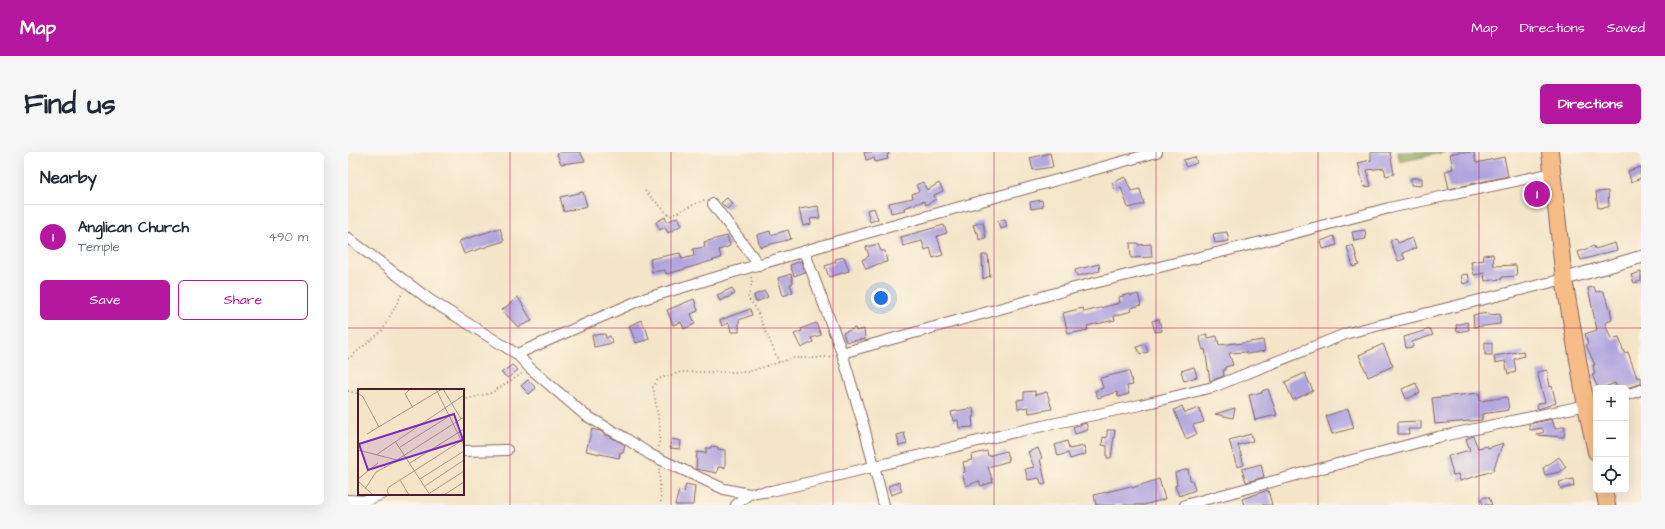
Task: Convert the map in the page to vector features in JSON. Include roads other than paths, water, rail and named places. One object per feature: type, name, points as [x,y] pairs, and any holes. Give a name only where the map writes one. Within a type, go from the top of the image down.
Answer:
[{"type":"highway","points":[[1550,152],[1564,279],[1591,405],[1593,424]]},
{"type":"highway","points":[[1605,493],[1607,505]]},
{"type":"street","points":[[517,354],[640,300],[804,251],[1157,152]]},
{"type":"street","points":[[842,353],[1070,289],[1261,242],[1389,208],[1553,173]]},
{"type":"street","points":[[713,204],[759,264]]},
{"type":"street","points":[[348,238],[430,300],[517,354],[530,368],[585,415],[658,459],[724,489],[749,494],[771,491],[1015,432],[1140,405],[1213,387],[1348,333],[1564,279],[1641,257]]},
{"type":"street","points":[[804,251],[842,353],[884,505]]},
{"type":"street","points":[[1629,394],[1641,390]]},
{"type":"street","points":[[1185,505],[1438,437],[1591,405]]},
{"type":"street","points":[[464,451],[507,450]]},
{"type":"street","points":[[736,505],[749,494]]},
{"type":"street","points":[[348,500],[364,501],[379,495]]},
{"type":"place","name":"Anglican Church","points":[[1537,194]]}]
